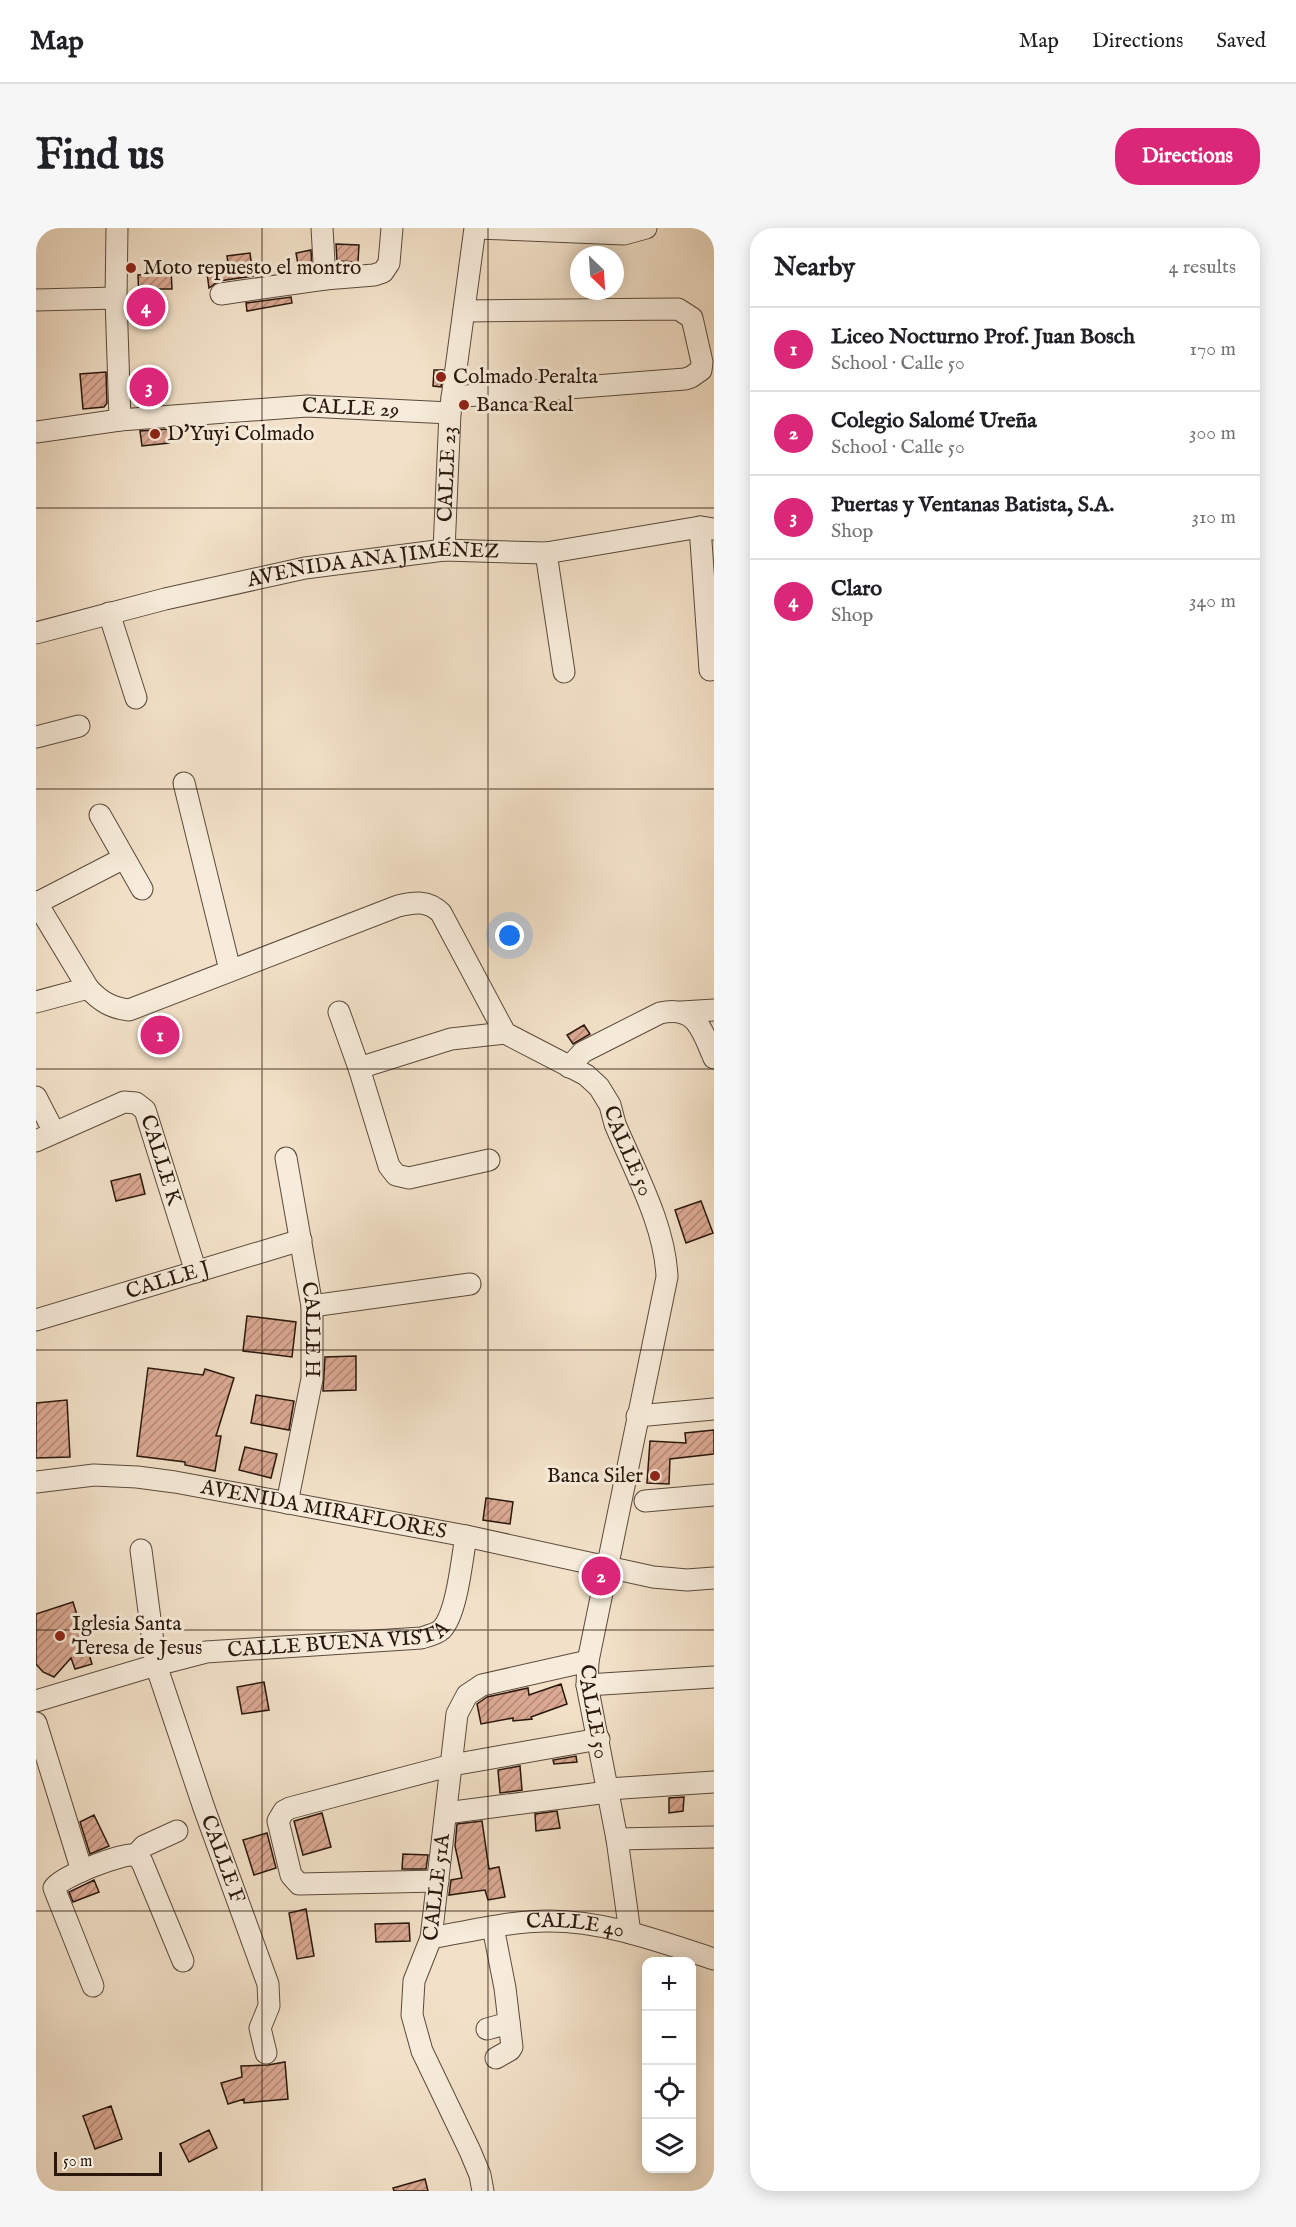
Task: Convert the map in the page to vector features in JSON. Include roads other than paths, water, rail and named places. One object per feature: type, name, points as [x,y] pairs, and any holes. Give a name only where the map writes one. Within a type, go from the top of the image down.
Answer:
[{"type":"street","points":[[117,228],[116,298],[120,420]]},
{"type":"street","points":[[322,228],[325,279]]},
{"type":"street","points":[[221,294],[384,272],[389,263],[392,228]]},
{"type":"street","points":[[476,228],[624,234],[646,228]]},
{"type":"street","name":"CALLE 23","points":[[444,550],[451,405],[476,228]]},
{"type":"street","points":[[36,300],[116,298]]},
{"type":"street","name":"CALLE 23","points":[[451,405],[685,379],[701,370],[702,362],[692,318],[678,309],[464,311]]},
{"type":"street","name":"CALLE 29","points":[[36,432],[120,420],[307,406],[451,405]]},
{"type":"street","points":[[707,528],[710,670]]},
{"type":"street","name":"AVENIDA ANA JIMÉNEZ","points":[[36,633],[109,613],[304,568],[444,550],[546,553],[707,528]]},
{"type":"street","points":[[546,553],[564,672]]},
{"type":"street","points":[[109,613],[136,698]]},
{"type":"street","points":[[36,737],[79,726]]},
{"type":"street","points":[[184,783],[230,970]]},
{"type":"street","points":[[99,815],[142,889]]},
{"type":"street","points":[[124,858],[36,903],[88,988],[99,1000],[115,1008],[129,1010],[398,906],[424,902],[441,912],[504,1033],[451,1039],[359,1068]]},
{"type":"street","points":[[36,1002],[88,988]]},
{"type":"street","points":[[569,1067],[583,1052],[660,1013],[714,1010]]},
{"type":"street","points":[[339,1012],[389,1166],[396,1175],[409,1178],[489,1160]]},
{"type":"street","points":[[682,1012],[691,1015],[698,1023],[714,1058]]},
{"type":"street","name":"CALLE 50","points":[[504,1033],[586,1075],[599,1087],[610,1105],[615,1124],[661,1236],[666,1258],[667,1277],[588,1661],[587,1685],[617,1839],[630,1933]]},
{"type":"street","points":[[36,1097],[45,1136]]},
{"type":"street","name":"CALLE K","points":[[45,1136],[124,1102],[136,1103],[145,1110],[196,1272]]},
{"type":"street","name":"CALLE H","points":[[286,1158],[312,1306],[312,1379],[287,1503]]},
{"type":"street","name":"CALLE J","points":[[36,1320],[301,1240]]},
{"type":"street","points":[[312,1306],[470,1284]]},
{"type":"street","points":[[637,1416],[714,1409]]},
{"type":"street","name":"AVENIDA MIRAFLORES","points":[[36,1482],[94,1476],[137,1477],[175,1482],[466,1536],[652,1577],[687,1580],[714,1578]]},
{"type":"street","points":[[645,1501],[714,1495]]},
{"type":"street","name":"CALLE BUENA VISTA","points":[[36,1701],[206,1652],[421,1638],[432,1635],[441,1630],[452,1616],[466,1536]]},
{"type":"street","name":"CALLE F","points":[[141,1550],[156,1665],[204,1808],[268,1984],[269,2006],[260,2028],[266,2053]]},
{"type":"street","name":"CALLE 51A","points":[[483,2191],[480,2175],[416,2034],[412,2016],[414,1981],[431,1938],[457,1714],[467,1695],[482,1685],[588,1661]]},
{"type":"street","points":[[587,1685],[714,1677]]},
{"type":"street","points":[[36,1723],[82,1871]]},
{"type":"street","points":[[438,1881],[299,1884],[291,1875],[278,1821],[284,1811],[290,1808],[452,1765],[599,1739]]},
{"type":"street","points":[[446,1813],[608,1791],[714,1782]]},
{"type":"street","points":[[93,1986],[54,1888],[62,1879],[127,1855],[136,1855],[144,1846],[177,1832]]},
{"type":"street","points":[[617,1839],[714,1837]]},
{"type":"street","points":[[136,1855],[142,1862],[183,1961]]},
{"type":"street","name":"CALLE 40","points":[[431,1938],[493,1927],[549,1921],[580,1923],[630,1933],[714,1959]]},
{"type":"street","points":[[493,1927],[512,2047],[496,2058]]},
{"type":"street","points":[[487,2030],[509,2023]]},
{"type":"place","name":"Moto repuesto el montro","points":[[131,268]]},
{"type":"place","name":"Claro","points":[[146,307]]},
{"type":"place","name":"Colmado Peralta","points":[[441,377]]},
{"type":"place","name":"Puertas y Ventanas Batista, S.A.","points":[[149,387]]},
{"type":"place","name":"Banca Real","points":[[464,405]]},
{"type":"place","name":"D'Yuyi Colmado","points":[[155,434]]},
{"type":"place","name":"Liceo Nocturno Prof. Juan Bosch","points":[[160,1035]]},
{"type":"place","name":"Banca Siler","points":[[655,1476]]},
{"type":"place","name":"Colegio Salomé Ureña","points":[[601,1576]]},
{"type":"place","name":"Iglesia Santa Teresa de Jesus","points":[[60,1636]]}]
